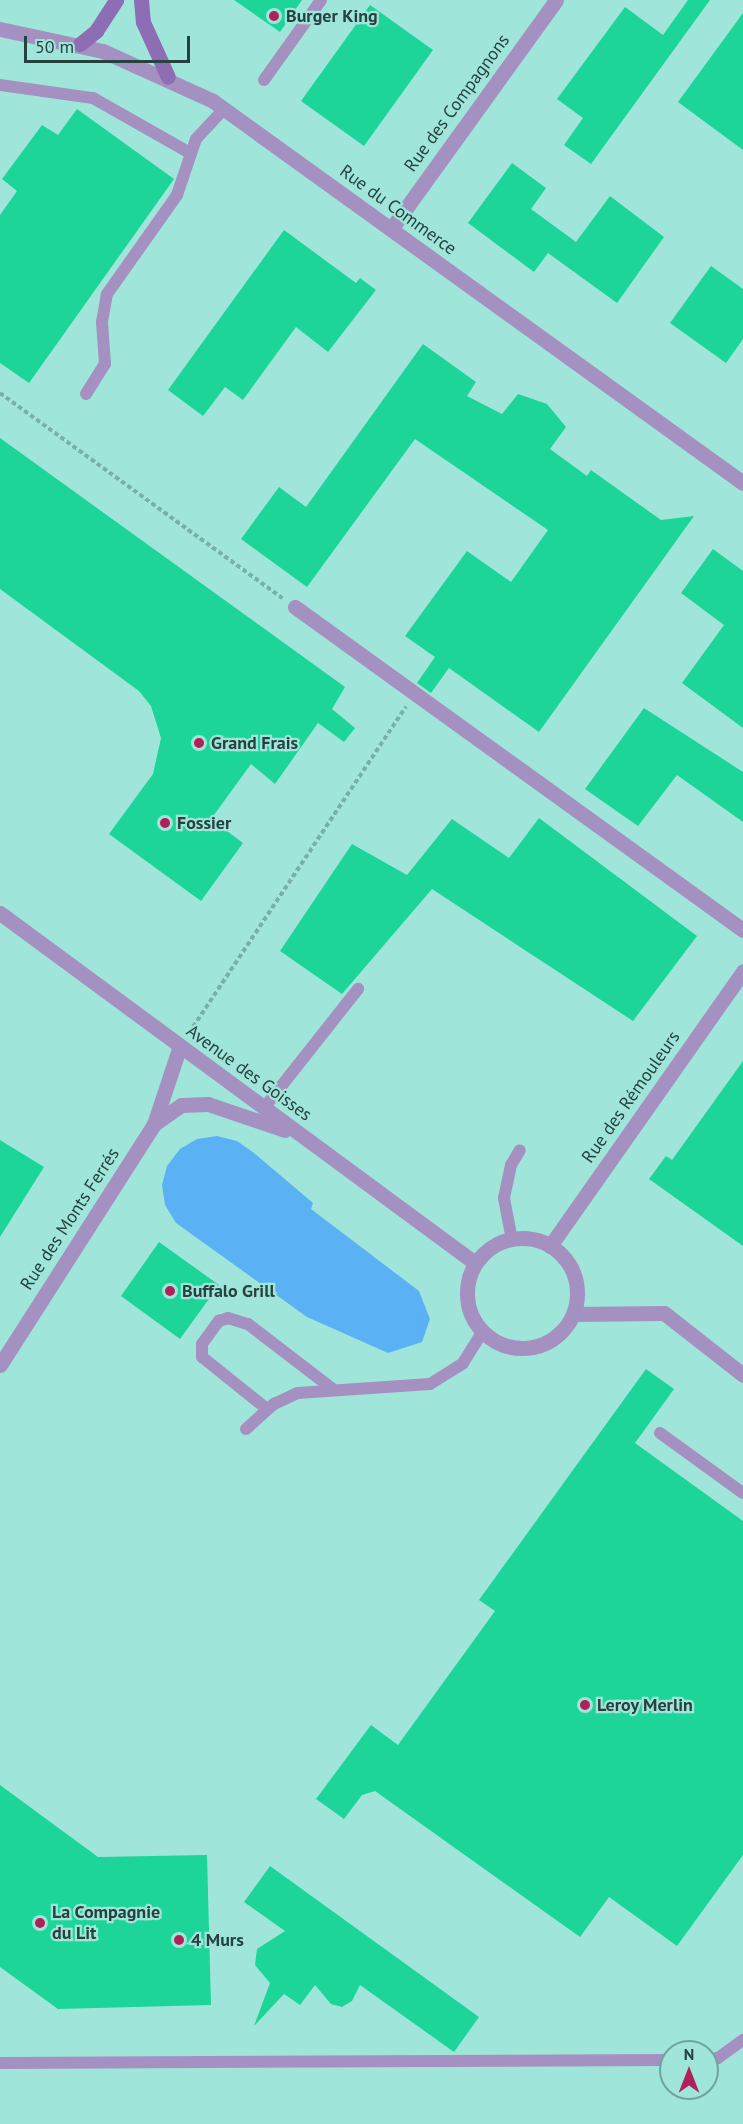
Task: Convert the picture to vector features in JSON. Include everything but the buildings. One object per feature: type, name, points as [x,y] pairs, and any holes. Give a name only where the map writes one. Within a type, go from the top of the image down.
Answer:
[{"type":"main road","points":[[80,44],[96,31],[116,0]]},
{"type":"main road","points":[[141,0],[143,22],[168,77]]},
{"type":"street","name":"Rue des Compagnons","points":[[391,229],[556,0]]},
{"type":"street","name":"Rue du Commerce","points":[[0,29],[80,44],[168,77],[224,109],[743,483]]},
{"type":"street","points":[[295,607],[743,930]]},
{"type":"street","name":"Avenue des Goisses","points":[[0,913],[475,1263]]},
{"type":"street","name":"Rue des Rémouleurs","points":[[550,1246],[743,971]]},
{"type":"street","name":"Rue des Monts Ferrés","points":[[0,1365],[154,1124],[180,1046]]},
{"type":"street","name":"Rue des Monts Ferrés","points":[[154,1124],[181,1105],[208,1104],[303,1136]]},
{"type":"street","points":[[512,1240],[537,1240],[550,1246],[573,1276],[573,1314],[564,1329],[533,1347],[506,1346],[482,1332],[466,1299],[475,1263],[488,1250],[512,1240]]},
{"type":"street","points":[[573,1314],[664,1313],[743,1375]]},
{"type":"lane","points":[[264,80],[321,0]]},
{"type":"lane","points":[[0,85],[93,98],[190,153]]},
{"type":"lane","points":[[86,394],[105,364],[102,315],[107,294],[177,195],[196,139],[224,109]]},
{"type":"lane","points":[[264,1108],[358,989]]},
{"type":"lane","points":[[512,1240],[504,1198],[511,1165],[520,1150]]},
{"type":"lane","points":[[267,1409],[202,1357],[202,1344],[219,1321],[228,1318],[248,1324],[334,1390]]},
{"type":"lane","points":[[246,1428],[267,1409],[298,1393],[430,1383],[463,1363],[482,1332]]},
{"type":"lane","points":[[660,1433],[743,1493]]},
{"type":"lane","points":[[719,2057],[743,2040]]},
{"type":"lane","points":[[0,2063],[659,2060]]},
{"type":"path","points":[[0,393],[295,607]]},
{"type":"path","points":[[180,1046],[415,694]]},
{"type":"water","points":[[217,1136],[237,1141],[254,1153],[313,1203],[311,1209],[419,1291],[430,1319],[422,1342],[388,1353],[307,1317],[176,1223],[165,1205],[162,1185],[167,1166],[180,1149],[197,1139]]},
{"type":"place","name":"Burger King","points":[[274,16]]},
{"type":"place","name":"Grand Frais","points":[[199,743]]},
{"type":"place","name":"Fossier","points":[[165,823]]},
{"type":"place","name":"Buffalo Grill","points":[[170,1291]]},
{"type":"place","name":"Leroy Merlin","points":[[585,1705]]},
{"type":"place","name":"La Compagnie du Lit","points":[[40,1923]]},
{"type":"place","name":"4 Murs","points":[[179,1940]]}]
